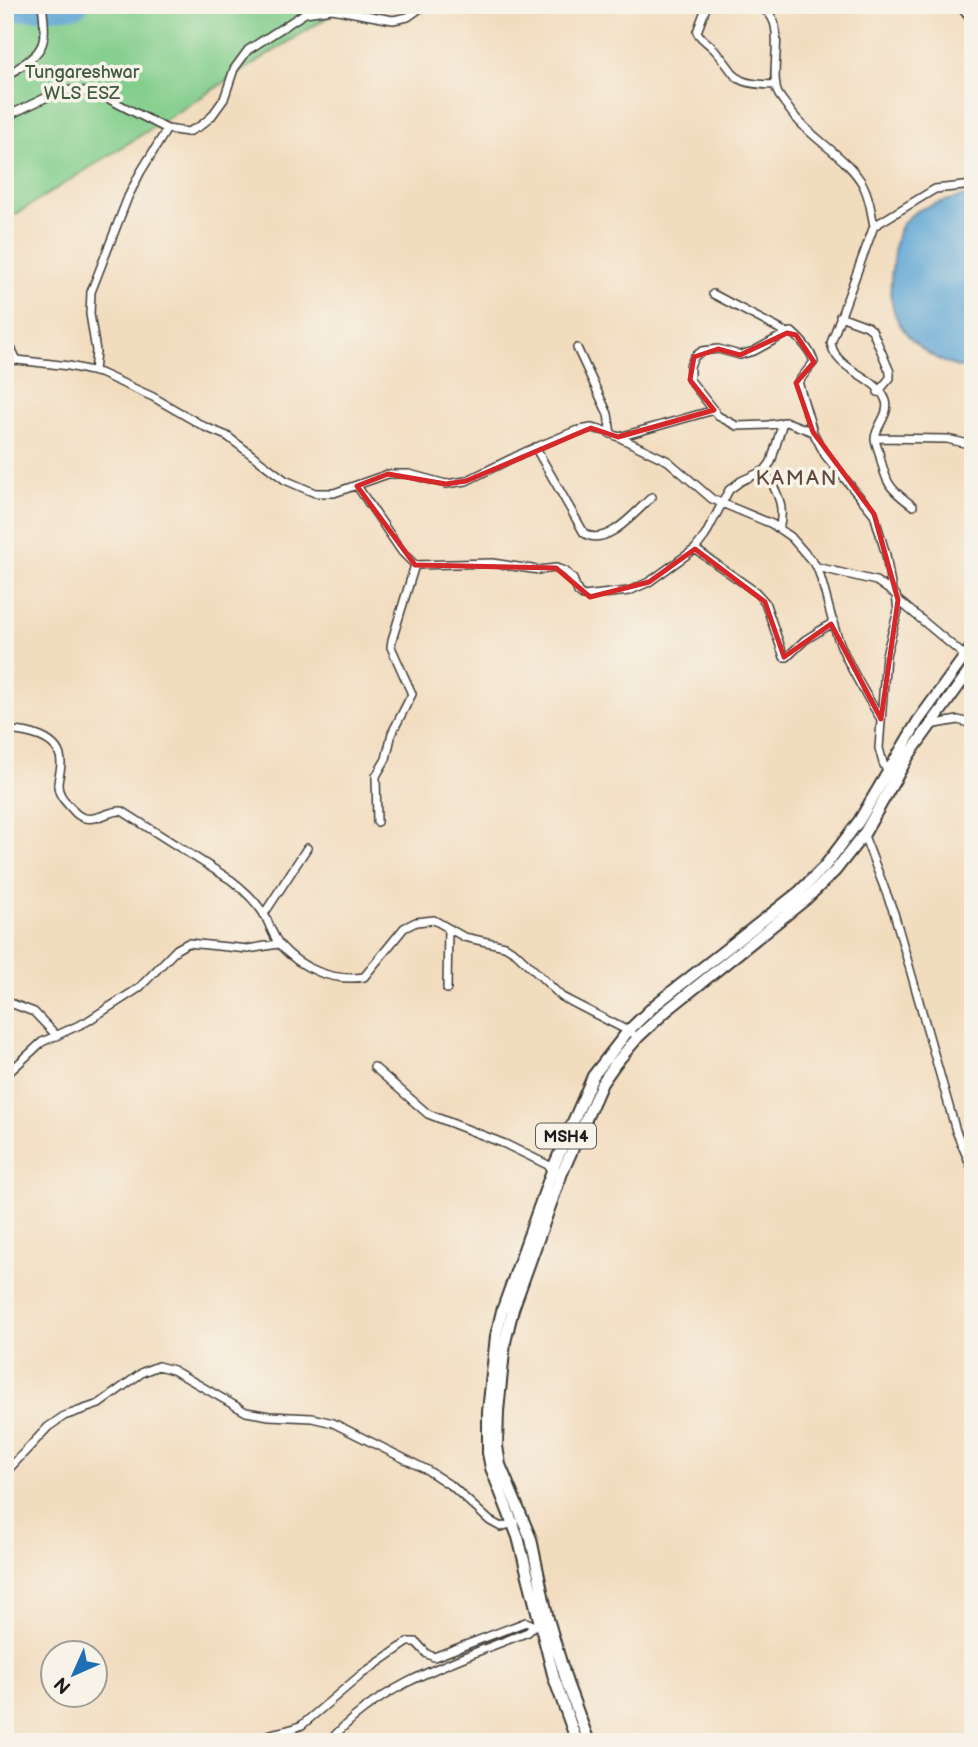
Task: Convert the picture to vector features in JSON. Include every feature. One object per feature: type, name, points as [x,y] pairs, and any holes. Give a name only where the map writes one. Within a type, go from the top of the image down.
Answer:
[{"type":"main road","points":[[962,5],[973,19]]},
{"type":"main road","name":"MSH4","points":[[577,1742],[554,1678],[540,1623],[531,1539],[518,1521],[500,1465],[497,1446],[505,1342],[558,1170],[602,1083],[656,1004],[799,892],[825,866],[859,821],[918,721],[973,645]]},
{"type":"main road","name":"MSH4","points":[[633,1034],[666,1011],[806,899],[835,871],[864,834],[930,725],[971,674]]},
{"type":"main road","name":"MSH4","points":[[540,1623],[589,1742]]},
{"type":"street","points":[[5,78],[39,51],[46,38],[42,5]]},
{"type":"street","points":[[5,117],[62,90],[80,91],[103,96],[167,129],[188,132],[201,127],[211,117],[224,99],[234,69],[248,50],[305,12],[332,9],[393,20],[408,17],[425,5]]},
{"type":"street","points":[[707,5],[697,32],[733,75],[747,83],[776,85]]},
{"type":"street","points":[[749,5],[763,9],[775,24],[777,92],[799,124],[862,182],[869,197],[874,226],[831,343],[838,359],[886,401],[886,410],[875,439],[887,483],[894,492],[913,506]]},
{"type":"street","points":[[94,372],[96,351],[90,314],[92,292],[128,197],[167,129]]},
{"type":"street","points":[[874,226],[935,189],[973,185]]},
{"type":"street","points":[[713,294],[787,333]]},
{"type":"street","points":[[840,316],[872,330],[890,372],[890,378],[878,392]]},
{"type":"street","points":[[813,432],[787,422],[737,426],[718,416],[690,380],[690,366],[694,357],[702,351],[718,349],[740,355],[754,351],[787,333],[796,335],[813,356],[814,362],[798,382],[813,432],[825,455],[874,514],[892,591],[898,600],[965,656]]},
{"type":"street","points":[[5,335],[17,360]]},
{"type":"street","points":[[577,348],[615,435]]},
{"type":"street","points":[[5,361],[69,366],[94,372],[153,397],[205,427],[227,436],[285,480],[315,493],[334,493],[388,474],[409,474],[446,484],[466,481],[535,447],[575,431],[591,428],[615,435],[668,461],[712,499],[791,537],[817,567],[838,639],[857,680],[881,719]]},
{"type":"street","points":[[615,435],[714,410]]},
{"type":"street","points":[[357,486],[402,552],[415,565],[492,563],[539,570],[556,568],[565,571],[573,579],[578,592],[590,597],[629,591],[649,582],[695,549],[705,536],[729,490],[765,470],[773,455],[783,422]]},
{"type":"street","points":[[875,439],[947,439],[973,445]]},
{"type":"street","points":[[535,447],[584,533],[589,536],[595,537],[621,527],[652,497]]},
{"type":"street","points":[[765,470],[782,507],[779,529]]},
{"type":"street","points":[[695,549],[756,592],[765,603],[784,657],[834,622]]},
{"type":"street","points":[[377,821],[376,776],[386,759],[391,733],[412,694],[391,648],[415,565]]},
{"type":"street","points":[[817,567],[876,581],[892,591]]},
{"type":"street","points":[[895,782],[887,771],[879,748],[886,655],[898,600]]},
{"type":"street","points":[[957,666],[971,674]]},
{"type":"street","points":[[930,725],[958,720],[973,724]]},
{"type":"street","points":[[5,731],[22,730],[46,739],[55,747],[61,762],[58,786],[60,795],[77,815],[97,818],[114,810],[129,814],[245,890],[264,914],[278,943],[305,965],[329,976],[348,980],[364,977],[404,928],[416,922],[434,920],[464,937],[505,946],[516,953],[562,997],[633,1034]]},
{"type":"street","points":[[859,821],[894,913],[956,1131],[973,1171]]},
{"type":"street","points":[[264,914],[307,848]]},
{"type":"street","points":[[447,989],[448,928]]},
{"type":"street","points":[[5,1076],[42,1042],[86,1022],[139,988],[177,949],[188,943],[248,949],[278,943]]},
{"type":"street","points":[[5,1001],[34,1012],[57,1036]]},
{"type":"street","points":[[374,1066],[428,1114],[505,1144],[558,1170]]},
{"type":"street","points":[[961,1144],[973,1140]]},
{"type":"street","points":[[5,1473],[48,1427],[64,1416],[99,1404],[142,1372],[158,1366],[173,1370],[246,1412],[312,1418],[333,1423],[428,1471],[453,1487],[490,1521],[501,1527],[518,1521]]},
{"type":"street","points":[[254,1742],[267,1735],[293,1730],[302,1725],[362,1674],[408,1642],[416,1642],[427,1654],[434,1657],[526,1622],[540,1623]]},
{"type":"street","points":[[329,1742],[357,1713],[428,1672],[528,1632],[540,1623]]},
{"type":"highlighted area","points":[[787,333],[796,335],[814,362],[796,383],[813,432],[874,514],[898,600],[881,719],[831,624],[784,657],[765,602],[695,549],[649,582],[590,597],[556,568],[415,565],[357,486],[388,474],[446,484],[466,481],[591,428],[618,437],[714,410],[690,380],[694,357],[718,349],[740,355]]},
{"type":"green space","name":"Tungareshwar WLS ESZ","points":[[5,5],[339,5],[342,8],[5,221]]},
{"type":"water","points":[[973,194],[973,370],[931,355],[908,336],[894,310],[891,275],[895,242],[904,222],[910,216],[926,207]]},
{"type":"waterway","points":[[5,15],[78,10],[82,5]]},
{"type":"district","name":"KAMAN","points":[[797,478]]}]
